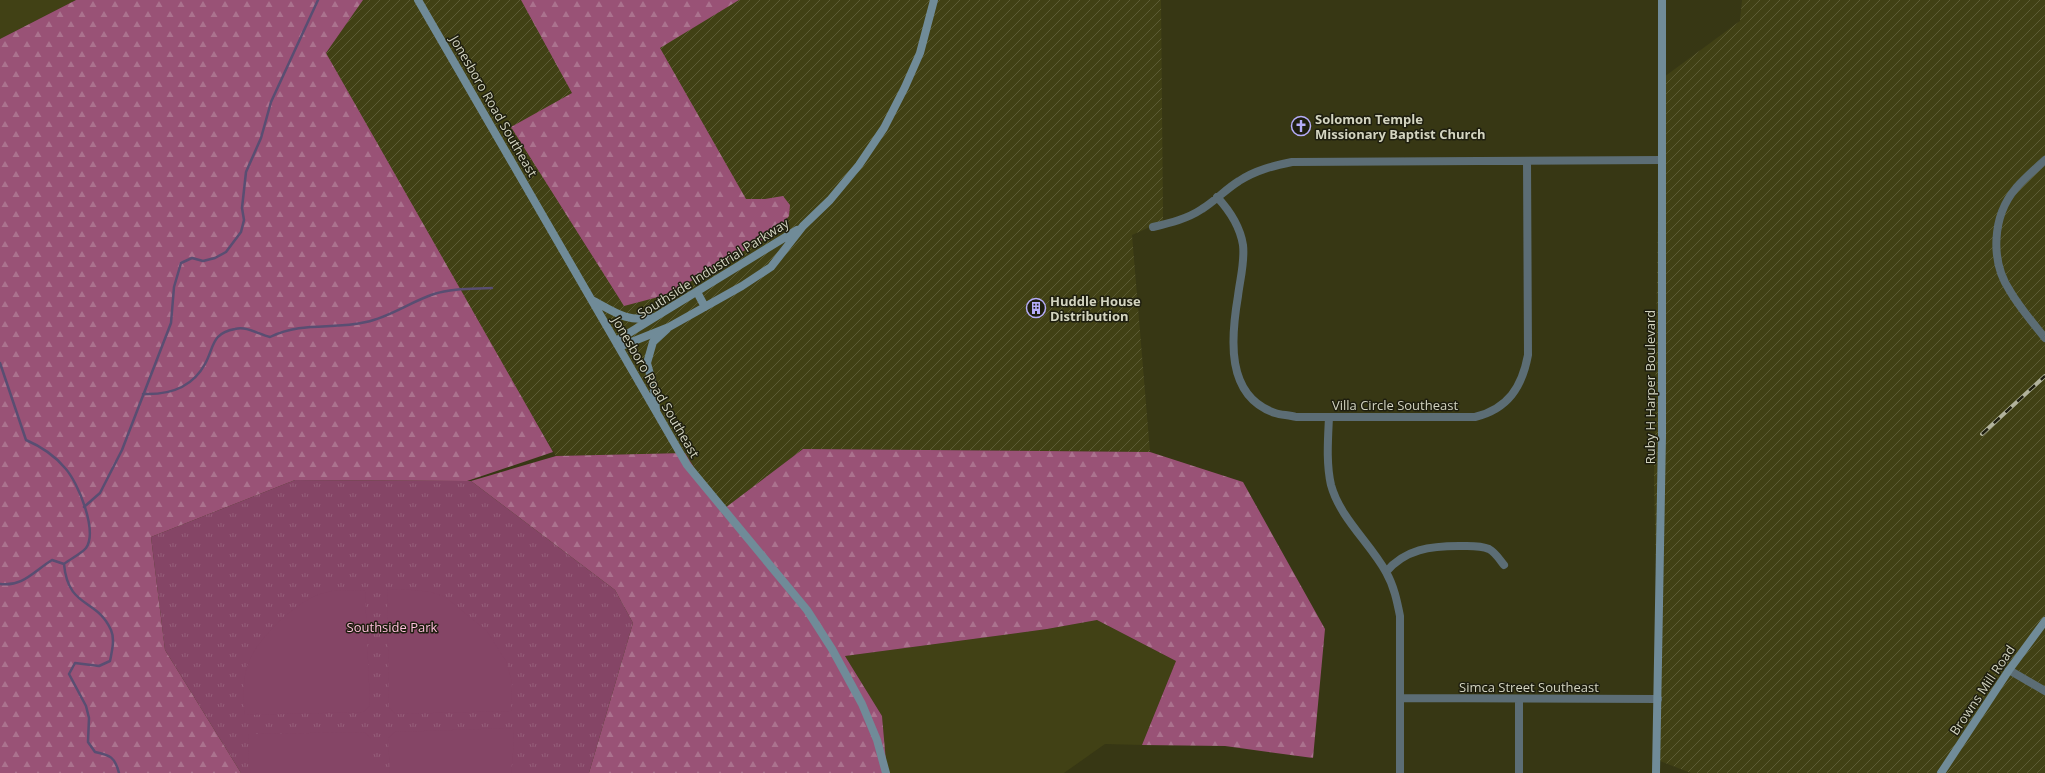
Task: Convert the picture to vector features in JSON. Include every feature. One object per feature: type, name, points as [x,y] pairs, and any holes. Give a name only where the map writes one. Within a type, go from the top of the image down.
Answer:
[{"type":"street","name":"Jonesboro Road Southeast","points":[[418,0],[687,465],[807,610],[832,649],[862,704],[877,740],[886,773]]},
{"type":"street","name":"Southside Industrial Parkway","points":[[617,344],[669,326],[705,307],[771,267],[803,226],[830,200],[849,178],[884,128],[905,88],[920,52],[934,0]]},
{"type":"street","name":"Ruby H Harper Boulevard","points":[[1656,773],[1662,436],[1662,0]]},
{"type":"street","points":[[1153,227],[1189,216],[1203,209],[1217,197],[1254,173],[1271,166],[1292,162],[1662,160]]},
{"type":"street","points":[[2045,160],[2015,188],[2004,206],[1997,228],[1996,248],[2000,269],[2009,290],[2045,338]]},
{"type":"street","name":"Villa Circle Southeast","points":[[1217,197],[1234,219],[1243,245],[1243,262],[1236,306],[1234,364],[1241,384],[1250,398],[1275,413],[1296,416],[1475,417],[1495,410],[1514,392],[1524,375],[1528,355],[1527,161]]},
{"type":"street","name":"Southside Industrial Parkway","points":[[617,344],[662,314],[803,226]]},
{"type":"street","points":[[697,292],[705,307]]},
{"type":"street","points":[[592,300],[625,317],[644,319],[662,314]]},
{"type":"street","points":[[656,412],[654,389],[647,363],[653,342],[669,326]]},
{"type":"street","points":[[1329,417],[1328,457],[1333,490],[1342,507],[1386,572],[1395,593],[1400,616],[1400,773]]},
{"type":"street","points":[[1386,572],[1398,561],[1414,551],[1439,546],[1477,546],[1491,550],[1504,565]]},
{"type":"street","name":"Browns Mill Road","points":[[1941,773],[2009,670],[2045,621]]},
{"type":"street","points":[[2009,670],[2045,691]]},
{"type":"street","name":"Simca Street Southeast","points":[[1401,698],[1658,699]]},
{"type":"street","points":[[1519,699],[1519,773]]},
{"type":"shaded area","points":[[0,0],[76,0],[0,39]]},
{"type":"shaded area","points":[[363,0],[1161,0],[1163,221],[1132,235],[1150,452],[803,449],[721,511],[685,453],[556,456],[381,157],[326,53]]},
{"type":"shaded area","points":[[1742,0],[2045,0],[2045,773],[1691,773],[1660,761],[1654,479],[1660,80],[1740,21]]},
{"type":"shaded area","points":[[1097,620],[1176,661],[1142,745],[1105,744],[1064,773],[887,773],[882,716],[845,656],[1047,629]]},
{"type":"green space","points":[[76,0],[363,0],[326,53],[553,452],[467,481],[295,480],[151,537],[165,650],[241,773],[0,773],[0,39]]},
{"type":"green space","points":[[521,0],[739,0],[660,48],[746,199],[765,199],[783,196],[790,205],[789,216],[775,233],[697,278],[662,296],[624,306],[511,127],[572,93]]},
{"type":"green space","points":[[803,449],[1150,452],[1243,482],[1325,629],[1313,758],[1225,746],[1142,745],[1176,661],[1097,620],[1047,629],[845,656],[882,716],[887,773],[589,773],[633,623],[615,590],[471,481],[556,456],[685,453],[721,511]]},
{"type":"green space","name":"Southside Park","points":[[295,480],[471,481],[615,590],[633,623],[589,773],[241,773],[165,650],[151,537]]},
{"type":"green space","points":[[402,589],[431,592],[445,597],[486,630],[506,661],[512,682],[511,711],[395,714],[389,707],[387,590]]},
{"type":"green space","points":[[336,590],[365,591],[370,706],[363,712],[245,715],[244,693],[246,670],[256,648],[279,622],[297,607],[317,595]]},
{"type":"green space","points":[[513,728],[514,743],[511,773],[390,773],[388,738],[395,732]]},
{"type":"green space","points":[[365,732],[371,739],[371,773],[251,773],[248,763],[249,734]]},
{"type":"waterway","points":[[84,507],[100,493],[122,450],[171,323],[174,287],[181,263],[192,258],[203,261],[215,258],[226,252],[241,232],[244,220],[242,208],[246,172],[261,138],[271,102],[318,0]]},
{"type":"waterway","points":[[143,394],[170,391],[193,379],[205,364],[214,342],[221,334],[227,331],[239,328],[270,337],[282,332],[306,327],[366,322],[383,317],[425,297],[441,292],[463,289],[492,288]]},
{"type":"waterway","points":[[0,363],[26,440],[37,445],[57,459],[65,468],[81,495],[85,507],[90,530],[89,540],[84,550],[64,564]]},
{"type":"waterway","points":[[0,584],[22,581],[52,560],[64,564]]},
{"type":"waterway","points":[[64,564],[71,589],[105,620],[113,637],[110,661],[99,666],[75,663],[69,674],[86,706],[89,718],[88,742],[95,752],[105,754],[114,760],[119,773]]},
{"type":"railway","points":[[1982,434],[2045,376]]},
{"type":"place","name":"Solomon Temple Missionary Baptist Church","points":[[1301,126]]},
{"type":"place","name":"Huddle House Distribution","points":[[1036,308]]}]
